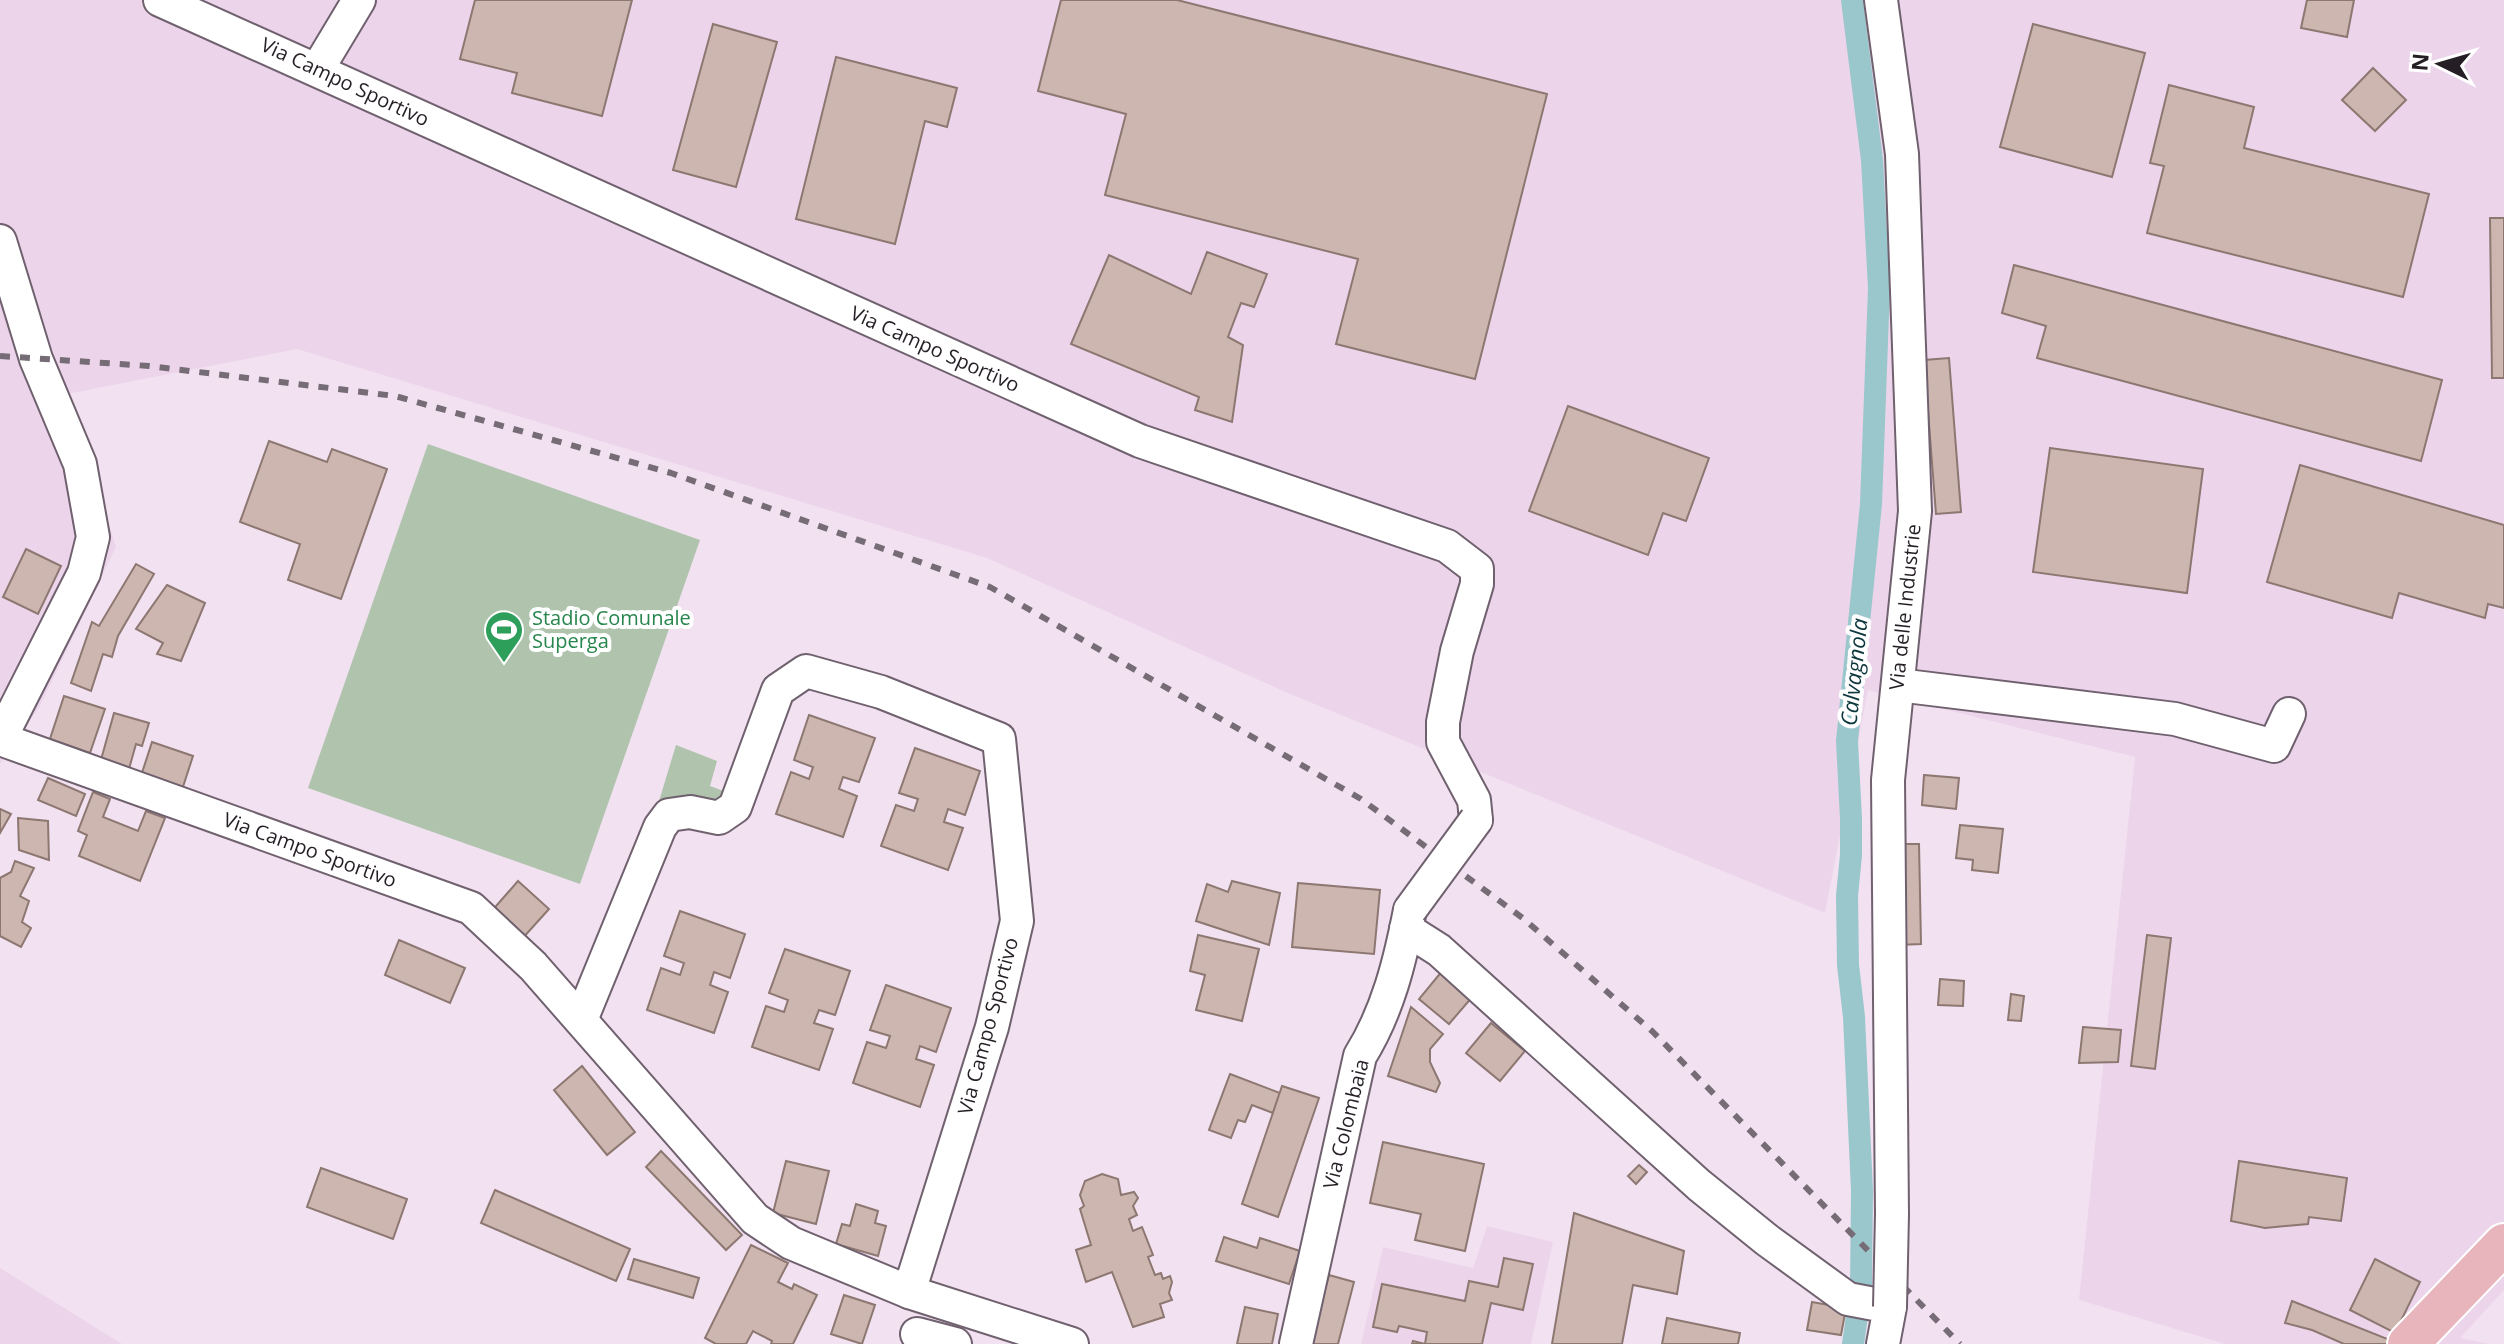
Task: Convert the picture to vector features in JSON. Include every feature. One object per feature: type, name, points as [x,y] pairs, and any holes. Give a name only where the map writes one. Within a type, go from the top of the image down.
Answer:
[{"type":"main road","points":[[2408,1344],[2504,1244]]},
{"type":"street","name":"Via Campo Sportivo","points":[[160,0],[1140,441],[1447,546],[1465,558],[1477,569],[1477,584],[1457,651],[1443,722],[1443,742],[1474,800],[1476,820],[1408,920]]},
{"type":"street","points":[[317,70],[359,0]]},
{"type":"street","name":"Via delle Industrie","points":[[1881,0],[1902,154],[1915,511],[1888,780],[1892,1214],[1869,1303],[1883,1344]]},
{"type":"street","points":[[0,241],[36,359],[80,464],[93,537],[84,573],[0,739]]},
{"type":"street","name":"Via Campo Sportivo","points":[[581,1020],[660,827],[669,815],[690,812],[719,818],[735,807],[778,690],[806,671],[881,692],[999,739],[1017,921],[992,1027],[909,1292]]},
{"type":"street","points":[[1898,685],[2175,719],[2274,746],[2289,714]]},
{"type":"street","name":"Via Campo Sportivo","points":[[0,739],[471,908],[533,966],[755,1219],[791,1243],[909,1292],[1072,1344]]},
{"type":"street","points":[[1408,920],[1699,1185],[1767,1240],[1869,1303]]},
{"type":"street","name":"Via Colombaia","points":[[1296,1344],[1360,1056],[1374,1032],[1400,964],[1408,920]]},
{"type":"street","points":[[917,1334],[955,1344]]},
{"type":"shaded area","points":[[0,0],[2504,0],[2504,1290],[2460,1338],[2489,1344],[2225,1344],[2079,1300],[2135,757],[1868,690],[1825,913],[1290,694],[987,558],[297,349],[67,394],[116,547],[40,706],[0,764]]},
{"type":"shaded area","points":[[1487,1226],[1553,1242],[1531,1344],[1361,1344],[1383,1247],[1473,1268]]},
{"type":"shaded area","points":[[0,1268],[122,1344],[0,1344]]},
{"type":"green space","name":"Stadio Comunale Superga","points":[[428,444],[700,540],[580,884],[308,788]]},
{"type":"green space","points":[[676,745],[717,761],[710,786],[729,793],[719,802],[656,811]]},
{"type":"building","points":[[475,0],[632,0],[602,116],[512,93],[517,73],[460,59]]},
{"type":"building","points":[[1061,0],[1177,0],[1547,94],[1475,379],[1336,344],[1358,259],[1105,195],[1126,114],[1038,91]]},
{"type":"building","points":[[2307,0],[2354,0],[2347,37],[2301,28]]},
{"type":"building","points":[[713,24],[777,42],[736,187],[673,170]]},
{"type":"building","points":[[2033,24],[2145,53],[2112,177],[2000,147]]},
{"type":"building","points":[[836,57],[957,88],[947,127],[925,121],[895,244],[796,219]]},
{"type":"building","points":[[2373,68],[2406,100],[2375,131],[2342,100]]},
{"type":"building","points":[[2169,85],[2254,107],[2244,148],[2429,194],[2403,297],[2147,233],[2164,166],[2150,163]]},
{"type":"building","points":[[2490,218],[2504,218],[2504,378],[2492,378]]},
{"type":"building","points":[[1207,252],[1267,274],[1254,307],[1241,303],[1228,337],[1243,345],[1232,422],[1195,410],[1199,397],[1071,344],[1109,255],[1191,294]]},
{"type":"building","points":[[2014,265],[2442,380],[2421,461],[2037,358],[2046,326],[2002,313]]},
{"type":"building","points":[[1949,358],[1961,512],[1936,514],[1924,360]]},
{"type":"building","points":[[1568,406],[1709,458],[1686,521],[1663,513],[1648,555],[1529,511]]},
{"type":"building","points":[[269,441],[327,462],[332,449],[387,469],[341,599],[288,580],[300,544],[240,522]]},
{"type":"building","points":[[2050,448],[2203,469],[2187,593],[2033,572]]},
{"type":"building","points":[[2300,465],[2504,525],[2504,608],[2488,604],[2485,618],[2399,593],[2392,618],[2267,582]]},
{"type":"building","points":[[26,549],[61,566],[38,614],[3,597]]},
{"type":"building","points":[[136,564],[154,574],[118,636],[112,657],[103,654],[91,691],[71,683],[92,622],[99,626]]},
{"type":"building","points":[[167,585],[205,603],[181,661],[157,654],[163,643],[136,629]]},
{"type":"building","points":[[64,696],[105,709],[90,753],[50,739]]},
{"type":"building","points":[[114,713],[149,723],[142,746],[136,744],[127,776],[99,767]]},
{"type":"building","points":[[809,715],[875,738],[859,782],[843,777],[839,789],[857,796],[843,837],[776,814],[791,772],[809,779],[813,767],[794,760]]},
{"type":"building","points":[[152,742],[193,756],[180,796],[139,782]]},
{"type":"building","points":[[915,748],[980,771],[965,815],[948,809],[944,822],[963,828],[948,870],[881,846],[896,805],[914,811],[918,799],[899,793]]},
{"type":"building","points":[[1924,775],[1959,778],[1956,809],[1922,805]]},
{"type":"building","points":[[48,778],[85,794],[76,816],[38,800]]},
{"type":"building","points":[[93,792],[110,799],[103,817],[138,831],[146,811],[165,818],[140,881],[79,856],[87,835],[78,831]]},
{"type":"building","points":[[0,809],[11,814],[0,833]]},
{"type":"building","points":[[18,818],[48,821],[49,860],[19,850]]},
{"type":"building","points":[[1960,825],[2003,829],[1998,873],[1972,870],[1973,860],[1956,858]]},
{"type":"building","points":[[1896,844],[1919,844],[1921,944],[1898,945]]},
{"type":"building","points":[[15,861],[34,868],[20,896],[29,901],[22,922],[31,928],[21,947],[0,936],[0,878],[11,872]]},
{"type":"building","points":[[518,881],[549,909],[521,940],[490,913]]},
{"type":"building","points":[[1232,881],[1280,893],[1269,945],[1196,921],[1207,884],[1228,892]]},
{"type":"building","points":[[1298,883],[1380,890],[1374,954],[1292,947]]},
{"type":"building","points":[[680,911],[745,934],[730,978],[714,972],[710,985],[728,992],[714,1033],[647,1010],[661,968],[680,975],[684,963],[664,956]]},
{"type":"building","points":[[1198,935],[1259,949],[1242,1021],[1196,1010],[1205,975],[1190,971]]},
{"type":"building","points":[[2147,935],[2171,938],[2155,1069],[2131,1066]]},
{"type":"building","points":[[399,940],[465,968],[450,1003],[385,975]]},
{"type":"building","points":[[785,949],[850,971],[835,1015],[819,1010],[814,1023],[833,1029],[819,1070],[752,1047],[766,1006],[784,1012],[788,1000],[769,993]]},
{"type":"building","points":[[1443,970],[1473,996],[1449,1024],[1419,999]]},
{"type":"building","points":[[1940,979],[1964,981],[1963,1006],[1938,1005]]},
{"type":"building","points":[[886,985],[951,1008],[936,1052],[920,1046],[916,1059],[934,1065],[920,1107],[853,1083],[867,1042],[886,1048],[890,1036],[870,1030]]},
{"type":"building","points":[[2011,994],[2024,996],[2021,1021],[2008,1020]]},
{"type":"building","points":[[1411,1007],[1443,1034],[1430,1049],[1430,1062],[1440,1083],[1436,1092],[1388,1076]]},
{"type":"building","points":[[1491,1023],[1525,1051],[1500,1081],[1466,1053]]},
{"type":"building","points":[[2083,1027],[2121,1030],[2118,1062],[2079,1063]]},
{"type":"building","points":[[582,1066],[635,1132],[607,1155],[554,1090]]},
{"type":"building","points":[[1230,1074],[1280,1093],[1273,1113],[1252,1105],[1245,1122],[1238,1120],[1231,1138],[1209,1130]]},
{"type":"building","points":[[1282,1086],[1319,1098],[1278,1217],[1242,1204]]},
{"type":"building","points":[[1383,1142],[1484,1164],[1465,1251],[1415,1240],[1421,1214],[1370,1203]]},
{"type":"building","points":[[661,1151],[742,1235],[726,1250],[646,1167]]},
{"type":"building","points":[[786,1161],[829,1171],[816,1224],[773,1213]]},
{"type":"building","points":[[2239,1161],[2347,1178],[2341,1221],[2309,1217],[2308,1224],[2265,1228],[2231,1221]]},
{"type":"building","points":[[1639,1165],[1647,1172],[1636,1184],[1628,1176]]},
{"type":"building","points":[[321,1168],[407,1199],[393,1239],[307,1207]]},
{"type":"building","points":[[1102,1174],[1118,1179],[1121,1195],[1134,1192],[1138,1198],[1133,1206],[1137,1215],[1129,1219],[1133,1231],[1142,1227],[1153,1255],[1148,1257],[1155,1275],[1161,1273],[1163,1279],[1170,1276],[1172,1282],[1169,1293],[1172,1300],[1160,1304],[1164,1317],[1133,1327],[1112,1272],[1086,1282],[1076,1250],[1091,1245],[1080,1209],[1084,1206],[1080,1195],[1085,1181]]},
{"type":"building","points":[[495,1190],[630,1249],[616,1281],[481,1223]]},
{"type":"building","points":[[856,1204],[878,1211],[875,1223],[886,1226],[878,1256],[836,1244],[842,1224],[850,1226]]},
{"type":"building","points":[[1574,1213],[1684,1251],[1677,1294],[1633,1285],[1622,1344],[1552,1344]]},
{"type":"building","points":[[1224,1237],[1257,1248],[1260,1238],[1300,1251],[1289,1284],[1216,1261]]},
{"type":"building","points":[[751,1245],[788,1263],[778,1282],[792,1289],[794,1284],[817,1295],[793,1344],[771,1344],[772,1341],[753,1331],[746,1344],[716,1344],[705,1338]]},
{"type":"building","points":[[1504,1258],[1533,1264],[1523,1310],[1491,1303],[1482,1344],[1425,1344],[1427,1332],[1399,1326],[1397,1332],[1373,1327],[1382,1284],[1465,1301],[1469,1281],[1498,1287]]},
{"type":"building","points":[[634,1259],[699,1278],[693,1298],[628,1279]]},
{"type":"building","points":[[2375,1259],[2420,1282],[2395,1333],[2350,1310]]},
{"type":"building","points":[[1329,1275],[1354,1282],[1338,1344],[1310,1344]]},
{"type":"building","points":[[844,1295],[875,1305],[862,1344],[831,1334]]},
{"type":"building","points":[[2292,1301],[2395,1342],[2344,1344],[2312,1330],[2285,1323]]},
{"type":"building","points":[[1812,1302],[1846,1308],[1841,1335],[1807,1330]]},
{"type":"building","points":[[1245,1307],[1278,1314],[1272,1344],[1237,1344]]},
{"type":"building","points":[[1667,1318],[1740,1333],[1738,1344],[1662,1344]]},
{"type":"waterway","name":"Calvagnola","points":[[1852,0],[1872,160],[1879,288],[1871,504],[1847,741],[1851,819],[1847,896],[1848,965],[1854,1017],[1862,1191],[1861,1288],[1853,1344]]},
{"type":"railway","points":[[0,356],[149,366],[395,396],[671,473],[990,587],[1361,799],[1524,919],[1653,1032],[1960,1344]]},
{"type":"place","name":"Stadio Comunale Superga","points":[[504,664]]}]
